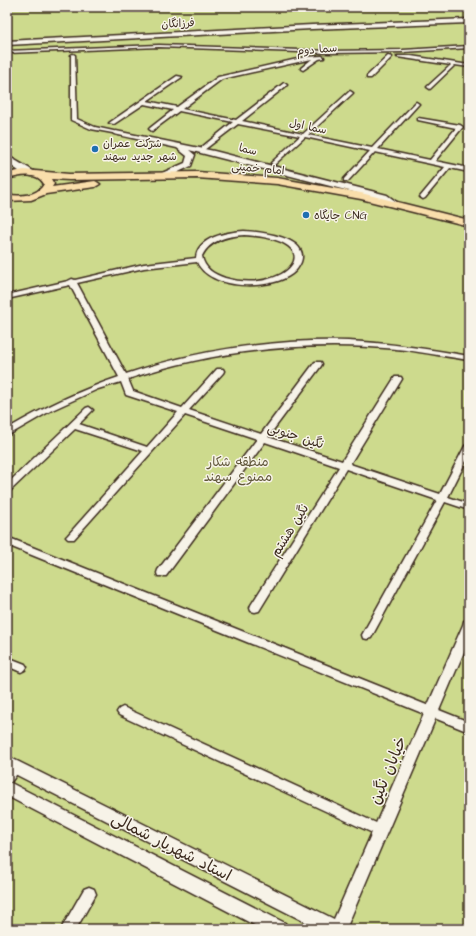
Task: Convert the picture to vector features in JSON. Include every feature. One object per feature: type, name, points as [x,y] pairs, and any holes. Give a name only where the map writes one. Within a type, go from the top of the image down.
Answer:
[{"type":"main road","name":"فرزانگان","points":[[7,43],[312,27],[469,21]]},
{"type":"main road","name":"فرزانگان","points":[[7,46],[469,25]]},
{"type":"main road","points":[[7,159],[25,171],[45,177],[49,184],[44,191]]},
{"type":"main road","name":"امام خمینی","points":[[7,176],[16,174],[69,177],[197,175],[277,181],[328,189],[394,203],[469,223]]},
{"type":"main road","name":"امام خمینی","points":[[7,198],[31,197],[44,191],[91,184],[140,180],[212,181],[260,185],[384,209],[449,228],[469,232]]},
{"type":"street","points":[[7,52],[159,46],[328,52],[403,51],[469,47]]},
{"type":"street","points":[[73,55],[74,120],[93,128],[116,133]]},
{"type":"street","points":[[303,69],[318,57]]},
{"type":"street","points":[[369,77],[390,57]]},
{"type":"street","name":"سما دوم","points":[[152,129],[220,78],[306,58],[411,57],[469,66]]},
{"type":"street","points":[[430,87],[454,64]]},
{"type":"street","points":[[112,123],[179,77]]},
{"type":"street","points":[[204,148],[239,122],[284,85]]},
{"type":"street","points":[[274,163],[350,93]]},
{"type":"street","name":"سما اول","points":[[142,102],[469,170]]},
{"type":"street","points":[[346,180],[416,104]]},
{"type":"street","points":[[420,119],[460,127],[432,162]]},
{"type":"street","name":"سما","points":[[116,133],[252,162],[384,196],[394,203]]},
{"type":"street","points":[[165,175],[188,164],[192,155],[178,146]]},
{"type":"street","points":[[423,197],[449,165]]},
{"type":"street","points":[[244,233],[266,234],[285,241],[296,251],[298,262],[293,270],[283,276],[262,282],[246,283],[223,280],[203,268],[199,260],[201,252],[211,242],[229,235],[244,233]]},
{"type":"street","points":[[7,297],[72,281],[144,266],[199,260]]},
{"type":"street","points":[[72,281],[124,378]]},
{"type":"street","points":[[7,433],[80,393],[157,367],[243,349],[291,345],[351,344],[397,346],[469,358]]},
{"type":"street","points":[[162,573],[318,364]]},
{"type":"street","points":[[70,537],[220,371]]},
{"type":"street","name":"نگین جنوبی","points":[[124,378],[129,393],[182,412],[469,506]]},
{"type":"street","name":"نگین هشتم","points":[[255,608],[398,379]]},
{"type":"street","points":[[7,489],[89,410]]},
{"type":"street","points":[[73,425],[148,450]]},
{"type":"street","points":[[367,635],[469,446]]},
{"type":"street","points":[[7,541],[469,727]]},
{"type":"street","name":"خیابان نگین","points":[[338,929],[469,625]]},
{"type":"street","points":[[7,661],[21,667]]},
{"type":"street","points":[[123,712],[381,831]]},
{"type":"street","name":"استاد شهریار شمالی","points":[[10,769],[338,929]]},
{"type":"street","name":"استاد شهریار شمالی","points":[[7,788],[279,929]]},
{"type":"street","points":[[68,929],[89,894]]},
{"type":"green space","name":"منطقه شکار ممنوع سهند","points":[[7,7],[469,7],[469,929],[7,929]]},
{"type":"place","name":"شرکت عمران شهر جدید سهند","points":[[95,149]]},
{"type":"place","name":"جایگاه CNG","points":[[306,215]]}]
